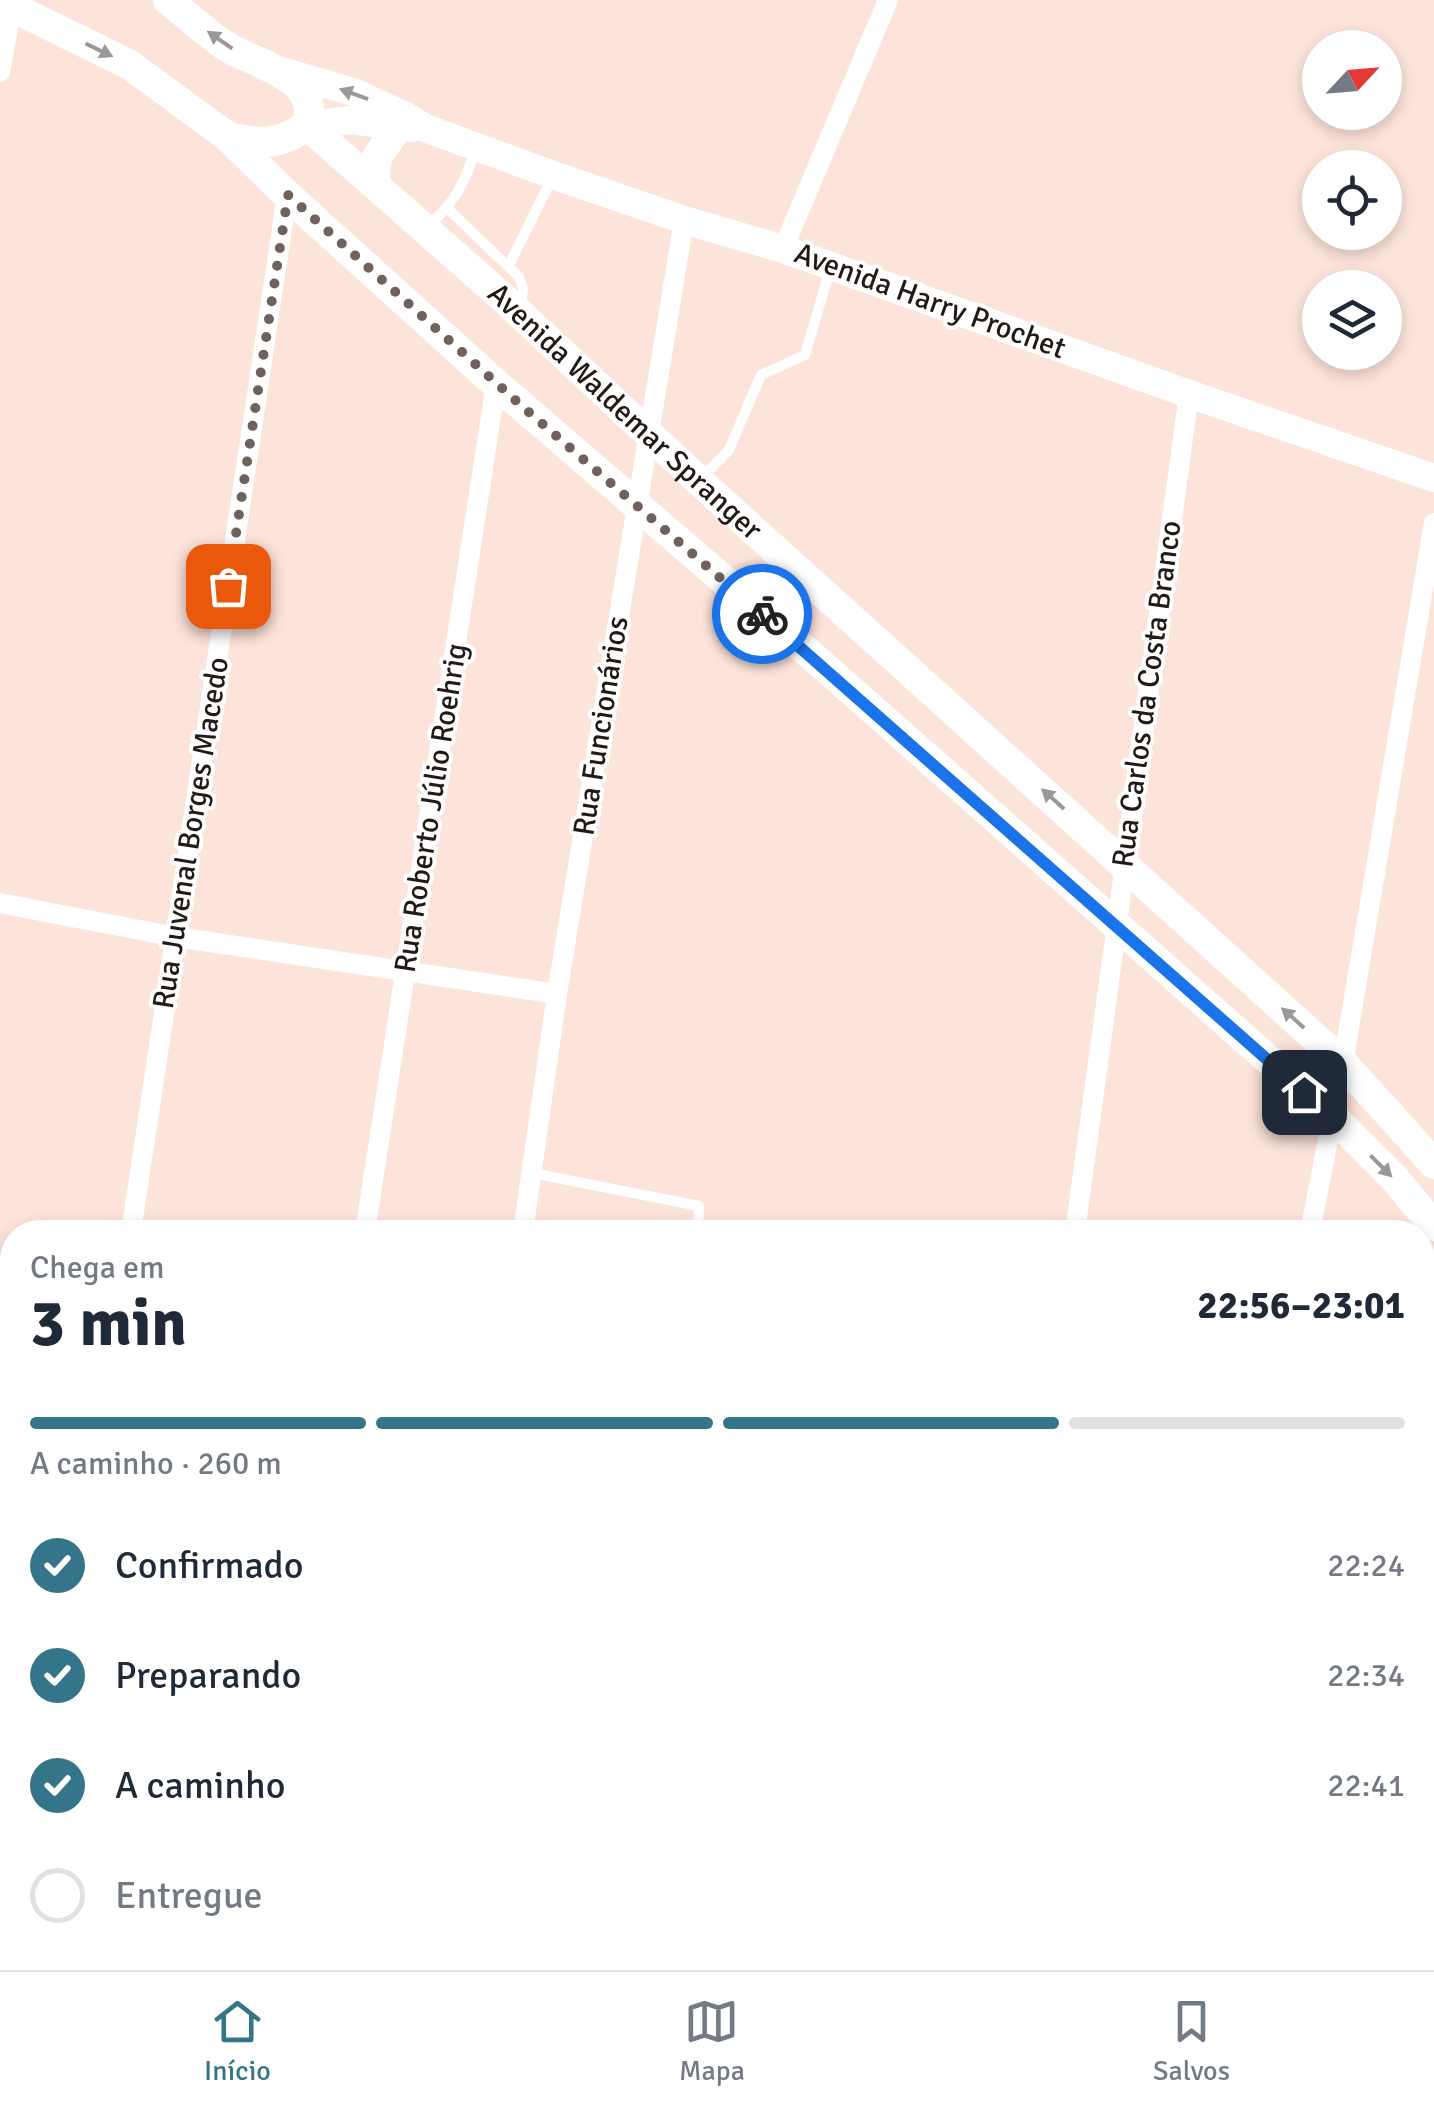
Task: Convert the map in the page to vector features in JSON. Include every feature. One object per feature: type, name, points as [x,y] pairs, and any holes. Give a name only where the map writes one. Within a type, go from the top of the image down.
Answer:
[{"type":"main road","name":"Avenida Waldemar Spranger","points":[[168,0],[226,46],[278,70],[300,88],[310,114],[307,125],[1343,1063],[1434,1164]]},
{"type":"main road","name":"Avenida Waldemar Spranger","points":[[7,3],[130,65],[228,137],[496,384],[818,662],[1330,1116],[1395,1179],[1429,1220]]},
{"type":"main road","points":[[228,137],[259,144],[280,141],[307,125]]},
{"type":"main road","points":[[374,184],[377,157],[412,128]]},
{"type":"main road","points":[[818,662],[848,616]]},
{"type":"street","points":[[783,249],[888,0]]},
{"type":"street","points":[[0,72],[7,3]]},
{"type":"street","name":"Avenida Harry Prochet","points":[[278,70],[353,92],[404,115],[412,128]]},
{"type":"street","name":"Avenida Harry Prochet","points":[[307,125],[351,120],[412,128],[476,146],[684,220],[831,265],[1434,478]]},
{"type":"street","name":"Rua Juvenal Borges Macedo","points":[[133,1220],[288,195]]},
{"type":"street","name":"Rua Funcionários","points":[[525,1220],[557,994],[684,220]]},
{"type":"street","name":"Rua Roberto Júlio Roehrig","points":[[367,1220],[496,384]]},
{"type":"street","name":"Rua Carlos da Costa Branco","points":[[1077,1220],[1188,394]]},
{"type":"street","points":[[1312,1220],[1343,1063],[1434,522]]},
{"type":"street","points":[[0,903],[176,936],[557,994]]},
{"type":"lane","points":[[424,228],[448,208],[466,182],[476,146]]},
{"type":"lane","points":[[510,265],[554,175]]},
{"type":"lane","points":[[448,208],[510,265],[523,289],[520,314]]},
{"type":"lane","points":[[698,480],[729,450],[761,376],[805,354],[831,265]]},
{"type":"lane","points":[[532,1173],[699,1206],[698,1220]]},
{"type":"way so far","points":[[228,586],[288,195],[524,408],[762,614]]},
{"type":"route","points":[[762,614],[1304,1092]]}]
